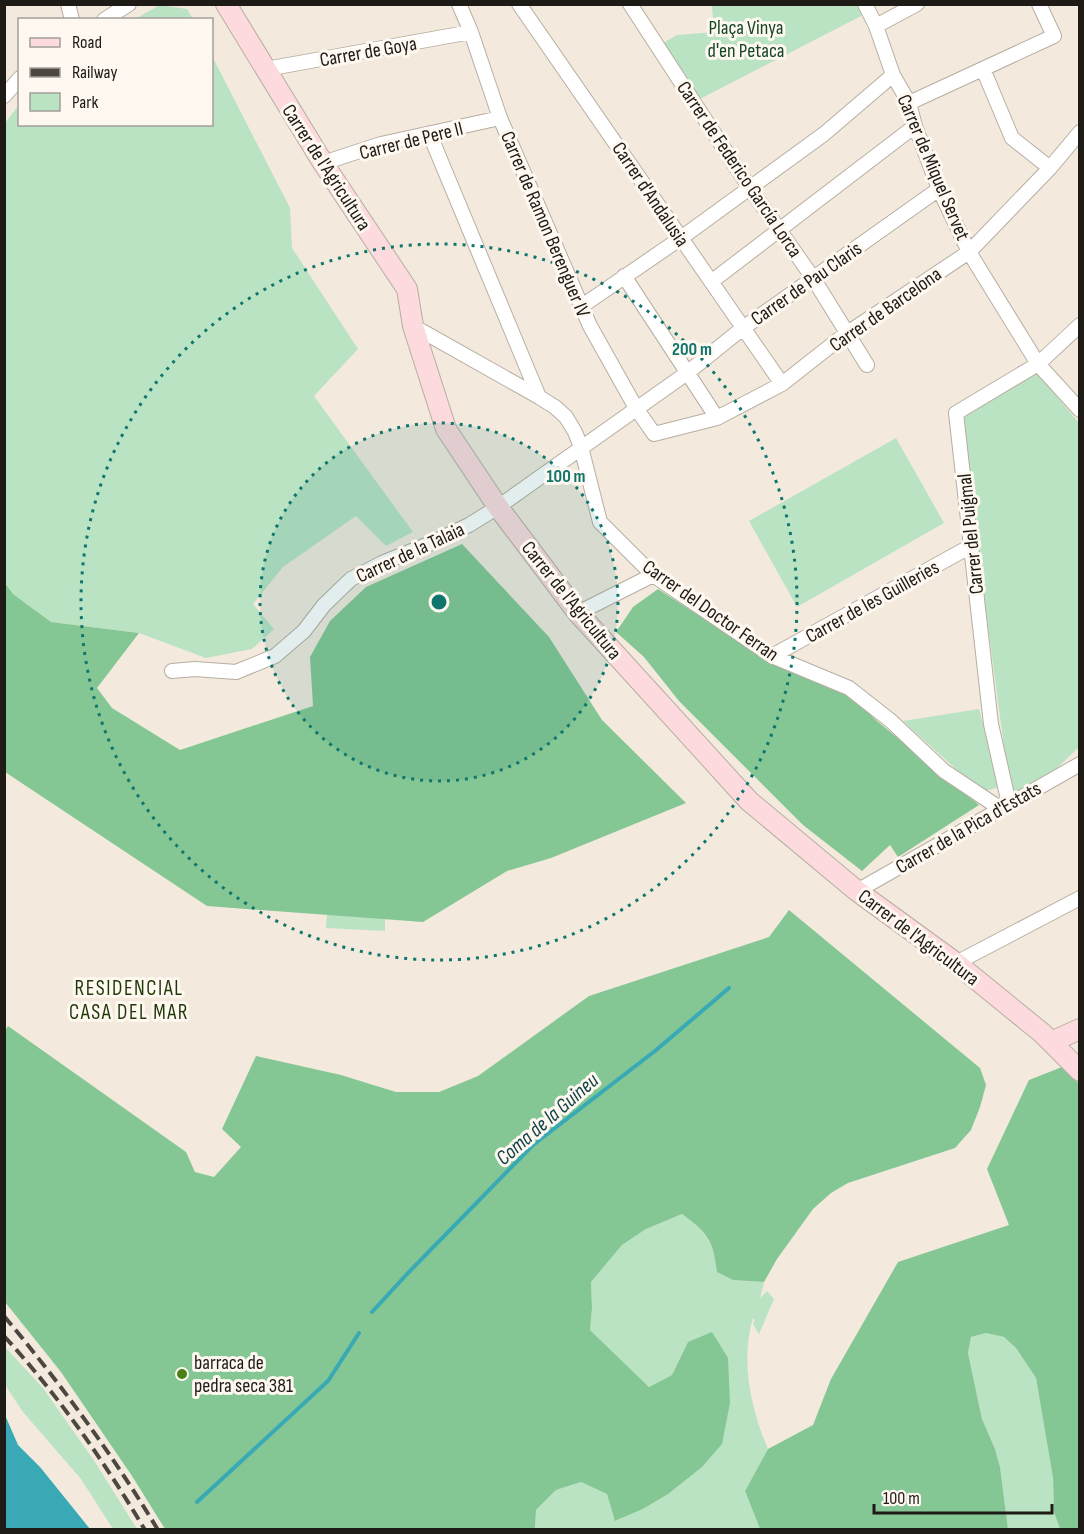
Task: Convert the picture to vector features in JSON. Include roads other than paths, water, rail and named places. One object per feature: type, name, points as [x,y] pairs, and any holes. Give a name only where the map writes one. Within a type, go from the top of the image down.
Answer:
[{"type":"street","points":[[107,18],[129,4]]},
{"type":"street","name":"Carrer de l'Agricultura","points":[[226,4],[323,163],[407,289],[413,326],[446,429],[498,507],[578,614],[749,801],[857,891],[956,963],[1051,1042],[1080,1071]]},
{"type":"street","name":"Carrer de Ramon Berenguer IV","points":[[459,4],[471,32],[500,118],[590,326],[636,408],[654,434]]},
{"type":"street","name":"Carrer d'Andalusia","points":[[519,4],[782,384]]},
{"type":"street","name":"Carrer de Federico García Lorca","points":[[630,4],[749,187],[813,278],[867,365]]},
{"type":"street","name":"Carrer de Miquel Servet","points":[[865,4],[876,26],[893,75],[909,103],[915,126],[939,189],[969,252],[1038,364],[1080,410]]},
{"type":"street","points":[[876,26],[917,4]]},
{"type":"street","points":[[909,103],[1054,36],[1039,4]]},
{"type":"street","name":"Carrer de Goya","points":[[266,69],[471,32]]},
{"type":"street","points":[[983,69],[1012,138],[1050,168]]},
{"type":"street","points":[[582,306],[681,238],[824,134],[893,75]]},
{"type":"street","points":[[4,96],[18,80]]},
{"type":"street","name":"Carrer de Pere II","points":[[323,163],[381,144],[500,118]]},
{"type":"street","points":[[711,282],[915,126]]},
{"type":"street","name":"Carrer de Barcelona","points":[[654,434],[717,418],[782,384],[847,333],[969,252],[1050,168],[1080,132]]},
{"type":"street","points":[[430,135],[539,397]]},
{"type":"street","name":"Carrer de Pau Claris","points":[[498,507],[687,373],[743,328],[939,189]]},
{"type":"street","points":[[624,276],[717,418]]},
{"type":"street","name":"Carrer del Puigmal","points":[[1005,807],[991,724],[956,413],[1038,364],[1080,325]]},
{"type":"street","name":"Carrer del Doctor Ferran","points":[[413,326],[539,397],[566,417],[581,447],[600,522],[654,575],[772,656],[849,687],[891,721],[945,771],[1005,807]]},
{"type":"street","name":"Carrer de la Talaia","points":[[172,671],[195,669],[236,672],[275,656],[304,631],[324,605],[351,579],[469,525],[498,507]]},
{"type":"street","name":"Carrer de les Guilleries","points":[[772,656],[971,546]]},
{"type":"street","points":[[578,614],[654,575]]},
{"type":"street","name":"Carrer de la Pica d'Estats","points":[[857,891],[1080,764]]},
{"type":"street","points":[[956,963],[1080,898]]},
{"type":"street","points":[[1051,1042],[1080,1029]]},
{"type":"water","points":[[5,1415],[18,1445],[40,1467],[90,1529],[5,1529]]},
{"type":"waterway","name":"Coma de la Guineu","points":[[372,1312],[533,1145],[655,1051],[729,988]]},
{"type":"waterway","name":"Coma de la Guineu","points":[[197,1502],[328,1381],[359,1333]]},
{"type":"railway","points":[[4,1316],[85,1420],[123,1474],[158,1530]]},
{"type":"railway","points":[[4,1336],[79,1429],[145,1530]]},
{"type":"place","name":"barraca de pedra seca 381","points":[[182,1374]]},
{"type":"district","name":"RESIDENCIAL CASA DEL MAR","points":[[129,1000]]},
{"type":"park label","name":"Plaça Vinya d'en Petaca","points":[[746,38]]}]
